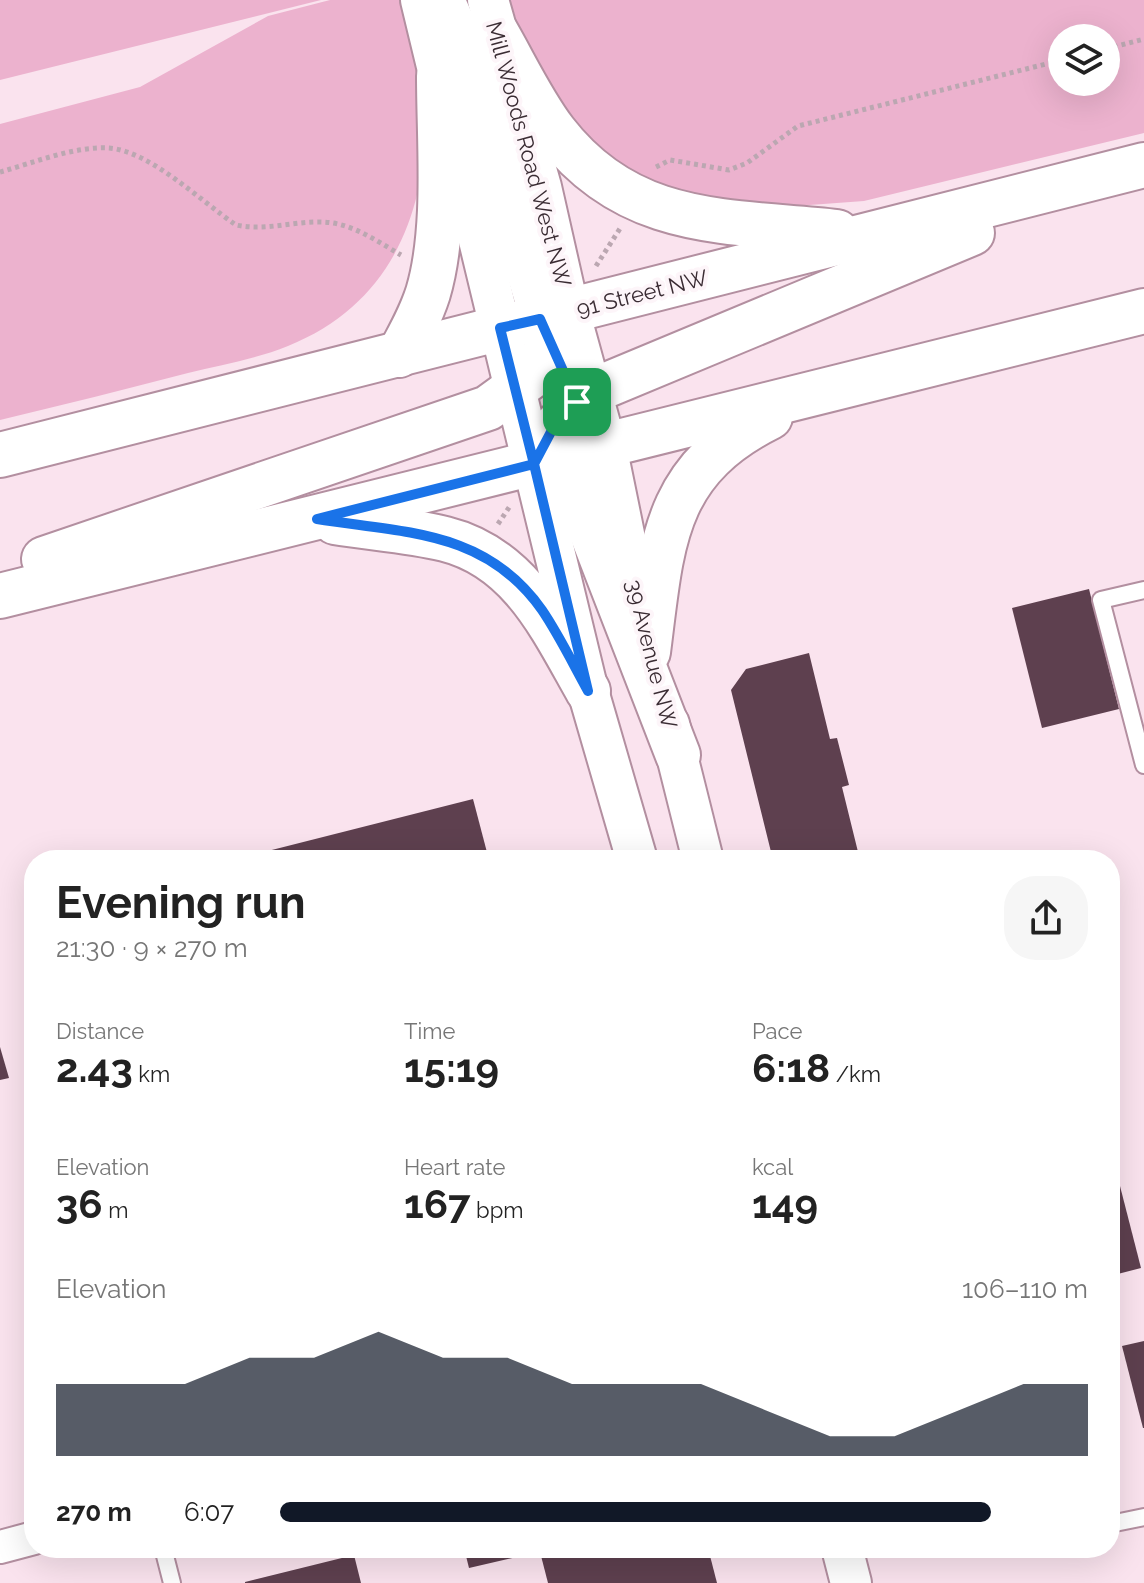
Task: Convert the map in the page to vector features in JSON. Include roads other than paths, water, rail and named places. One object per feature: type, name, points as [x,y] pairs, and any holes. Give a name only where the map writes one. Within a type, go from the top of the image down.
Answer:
[{"type":"main road","points":[[442,0],[465,52],[535,345],[678,755]]},
{"type":"main road","points":[[492,16],[554,130],[598,175],[637,200],[676,215],[713,223],[871,236]]},
{"type":"main road","points":[[399,355],[421,313],[432,269],[438,198],[439,76]]},
{"type":"main road","points":[[0,596],[317,519],[563,429],[972,233],[1144,168]]},
{"type":"main road","name":"91 Street NW","points":[[0,455],[399,355],[535,345],[871,236],[1144,168]]},
{"type":"main road","points":[[563,429],[606,446],[1144,311]]},
{"type":"main road","points":[[0,574],[488,408],[535,345]]},
{"type":"main road","points":[[648,652],[663,548],[675,508],[691,478],[726,443],[750,427],[820,392]]},
{"type":"main road","points":[[317,519],[443,539],[494,560],[515,578],[544,613],[588,691]]},
{"type":"street","name":"Mill Woods Road West NW","points":[[421,0],[439,76],[563,429]]},
{"type":"street","name":"Mill Woods Road West NW","points":[[492,16],[541,187],[535,345]]},
{"type":"street","points":[[563,429],[588,691],[634,850]]},
{"type":"street","name":"39 Avenue NW","points":[[606,446],[648,652],[678,755],[701,850]]},
{"type":"street","points":[[0,1547],[24,1541]]},
{"type":"street","points":[[845,1558],[851,1583]]},
{"type":"lane","points":[[1144,590],[1101,600],[1144,765]]},
{"type":"lane","points":[[1120,1522],[1144,1517]]},
{"type":"lane","points":[[166,1558],[172,1583]]}]
